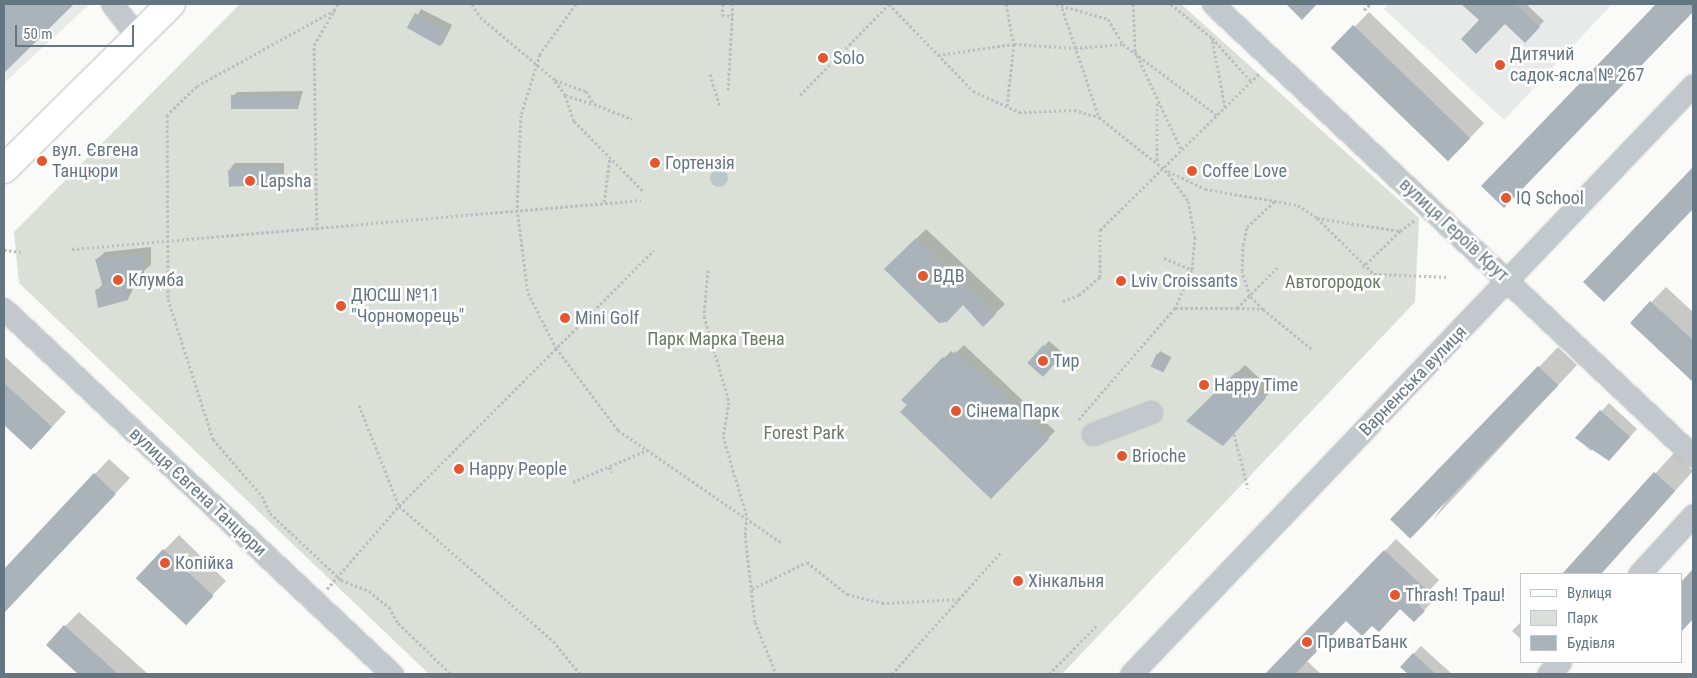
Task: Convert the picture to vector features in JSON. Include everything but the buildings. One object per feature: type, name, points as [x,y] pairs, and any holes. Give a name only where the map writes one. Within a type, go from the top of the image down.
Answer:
[{"type":"main road","points":[[4,169],[171,4]]},
{"type":"street","points":[[112,4],[138,37]]},
{"type":"street","name":"вулиця Героїв Крут","points":[[1214,4],[1693,456]]},
{"type":"street","name":"Варненська вулиця","points":[[1131,674],[1509,281],[1693,85]]},
{"type":"street","name":"вулиця Євгена Танцюри","points":[[4,309],[392,674]]},
{"type":"street","points":[[1086,427],[1151,412]]},
{"type":"street","points":[[1640,573],[1693,515]]},
{"type":"street","points":[[1548,674],[1559,663]]},
{"type":"path","points":[[317,230],[314,45],[338,4]]},
{"type":"path","points":[[472,4],[480,17],[555,80],[565,94],[574,121],[644,191]]},
{"type":"path","points":[[576,4],[536,63],[520,127],[517,209],[528,293],[556,348],[618,430],[748,517],[782,543]]},
{"type":"path","points":[[723,4],[722,16],[733,16]]},
{"type":"path","points":[[728,90],[733,4]]},
{"type":"path","points":[[800,94],[889,4],[973,91],[1019,112],[1074,110],[1099,117],[1165,170],[1188,201],[1195,237],[1192,270],[1175,308],[1086,427]]},
{"type":"path","points":[[1006,4],[1014,44],[1008,106]]},
{"type":"path","points":[[1056,4],[1062,8],[1108,19],[1123,44],[1135,51],[1217,115]]},
{"type":"path","points":[[1133,4],[1135,51],[1182,151]]},
{"type":"path","points":[[1171,4],[1212,38],[1250,80]]},
{"type":"path","points":[[1364,10],[1370,4]]},
{"type":"path","points":[[1062,8],[1099,117]]},
{"type":"path","points":[[335,10],[197,86],[168,115],[164,165],[169,240],[168,300],[213,439],[262,496],[270,513],[338,577],[369,591],[389,607],[398,623],[451,674]]},
{"type":"path","points":[[1212,38],[1225,107]]},
{"type":"path","points":[[937,55],[1014,44],[1075,48],[1123,44]]},
{"type":"path","points":[[1063,301],[1079,295],[1100,277],[1100,230],[1165,170],[1250,80],[1262,71]]},
{"type":"path","points":[[710,74],[720,107]]},
{"type":"path","points":[[555,80],[586,91],[594,104]]},
{"type":"path","points":[[565,94],[632,119]]},
{"type":"path","points":[[1157,101],[1157,163]]},
{"type":"path","points":[[604,202],[610,157]]},
{"type":"path","points":[[1165,170],[1205,189],[1298,205],[1317,218],[1363,267],[1374,274],[1448,277]]},
{"type":"path","points":[[72,250],[169,240],[317,230],[517,209],[640,200]]},
{"type":"path","points":[[1276,200],[1247,227],[1242,271],[1250,296],[1313,350]]},
{"type":"path","points":[[1317,218],[1400,231]]},
{"type":"path","points":[[1363,267],[1400,231],[1419,218]]},
{"type":"path","points":[[4,250],[23,252]]},
{"type":"path","points":[[315,602],[399,506],[654,250]]},
{"type":"path","points":[[1164,258],[1192,270]]},
{"type":"path","points":[[1237,308],[1277,268]]},
{"type":"path","points":[[708,270],[704,316],[729,402],[723,436],[748,517],[755,622],[776,674]]},
{"type":"path","points":[[1175,308],[1263,309]]},
{"type":"path","points":[[358,405],[399,506],[547,635],[580,674]]},
{"type":"path","points":[[1234,434],[1248,488]]},
{"type":"path","points":[[573,482],[647,450]]},
{"type":"path","points":[[608,467],[612,472]]},
{"type":"path","points":[[892,674],[1001,552]]},
{"type":"path","points":[[752,590],[807,562],[847,594],[882,603],[960,599]]},
{"type":"path","points":[[1049,674],[1097,625]]},
{"type":"shaded area","points":[[4,4],[90,4],[4,83]]},
{"type":"shaded area","name":"Дитячий садок-ясла № 267","points":[[1389,4],[1612,4],[1504,120],[1384,9]]},
{"type":"shaded area","points":[[715,169],[723,169],[728,174],[726,185],[715,187],[710,182],[710,174]]},
{"type":"green space","name":"Парк Марка Твена","points":[[240,4],[1181,4],[1419,218],[1415,302],[1062,674],[429,674],[19,283],[14,232]]},
{"type":"place","name":"Solo","points":[[823,58]]},
{"type":"place","name":"Дитячий садок-ясла № 267","points":[[1500,65]]},
{"type":"place","name":"вул. Євгена Танцюри","points":[[42,161]]},
{"type":"place","name":"Гортензія","points":[[655,163]]},
{"type":"place","name":"Coffee Love","points":[[1192,171]]},
{"type":"place","name":"Lapsha","points":[[250,181]]},
{"type":"place","name":"IQ School","points":[[1506,198]]},
{"type":"place","name":"ВДВ","points":[[923,276]]},
{"type":"place","name":"Клумба","points":[[118,280]]},
{"type":"place","name":"Lviv Croissants","points":[[1121,281]]},
{"type":"place","name":"ДЮСШ №11 \"Чорноморець\"","points":[[341,306]]},
{"type":"place","name":"Mini Golf","points":[[565,318]]},
{"type":"place","name":"Тир","points":[[1043,361]]},
{"type":"place","name":"Happy Time","points":[[1204,385]]},
{"type":"place","name":"Сінема Парк","points":[[956,411]]},
{"type":"place","name":"Brioche","points":[[1122,456]]},
{"type":"place","name":"Happy People","points":[[459,469]]},
{"type":"place","name":"Копійка","points":[[165,563]]},
{"type":"place","name":"Хінкальня","points":[[1018,581]]},
{"type":"place","name":"Thrash! Траш!","points":[[1395,595]]},
{"type":"place","name":"ПриватБанк","points":[[1307,642]]},
{"type":"park label","name":"Автогородок","points":[[1333,282]]},
{"type":"park label","name":"Forest Park","points":[[804,433]]}]
